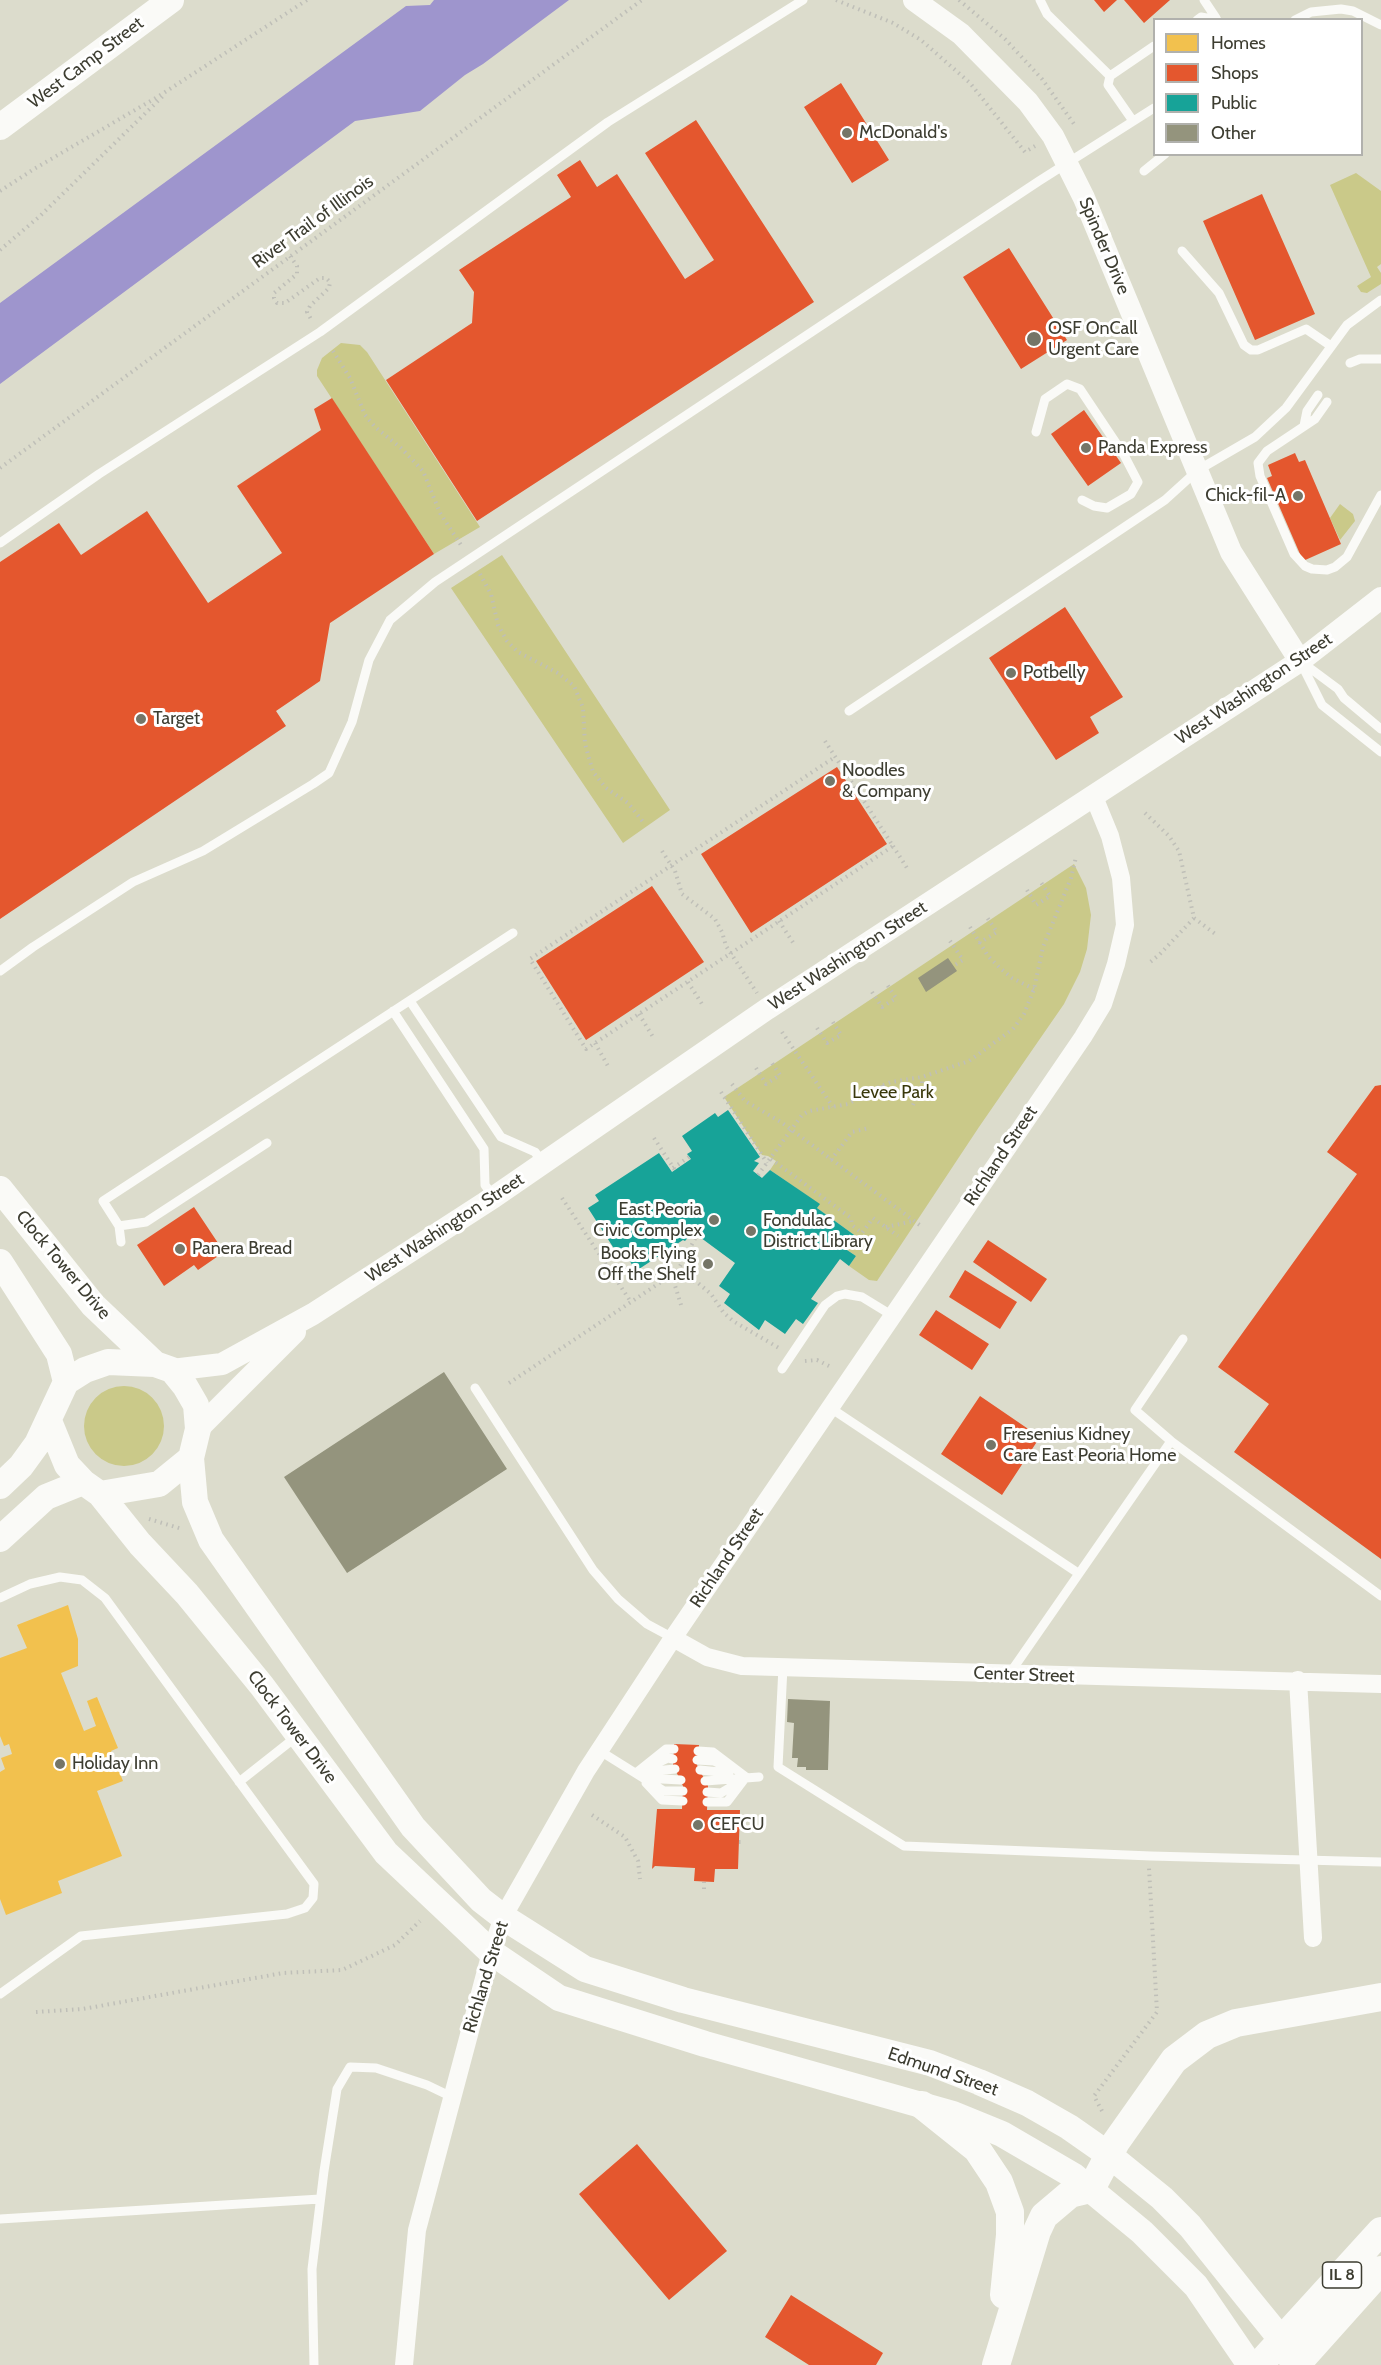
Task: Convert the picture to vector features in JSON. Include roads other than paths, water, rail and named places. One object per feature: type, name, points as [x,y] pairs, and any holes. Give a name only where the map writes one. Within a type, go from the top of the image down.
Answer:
[{"type":"main road","name":"West Camp Street","points":[[0,127],[171,0]]},
{"type":"main road","name":"Clock Tower Drive","points":[[0,1189],[90,1301],[163,1367]]},
{"type":"main road","points":[[0,1215],[71,1293],[90,1301]]},
{"type":"main road","points":[[0,1262],[59,1354],[66,1382]]},
{"type":"main road","points":[[0,1486],[21,1466],[37,1444],[66,1382],[85,1370],[108,1362],[163,1367],[185,1386],[196,1405],[198,1429],[191,1458],[195,1502],[211,1540],[413,1827],[481,1900],[504,1917]]},
{"type":"main road","points":[[49,1422],[67,1465],[92,1488]]},
{"type":"main road","points":[[0,1539],[46,1497],[92,1488],[159,1484],[191,1458]]},
{"type":"main road","name":"Clock Tower Drive","points":[[92,1488],[187,1594],[386,1852],[491,1952]]},
{"type":"main road","name":"Edmund Street","points":[[504,1917],[585,1969],[683,2000],[895,2053],[979,2082],[1027,2103],[1069,2127],[1109,2155],[1162,2198],[1190,2226],[1276,2333],[1295,2365]]},
{"type":"main road","name":"Edmund Street","points":[[491,1952],[559,1998],[705,2044],[953,2114],[1002,2134],[1049,2160],[1091,2189],[1142,2232],[1182,2270],[1228,2330],[1250,2365]]},
{"type":"main road","points":[[998,2358],[1037,2231],[1044,2216],[1070,2194],[1091,2189],[1118,2138],[1173,2060],[1207,2035],[1236,2023],[1381,1997]]},
{"type":"main road","points":[[922,2105],[977,2149],[994,2173],[1010,2212],[1010,2235],[998,2358]]},
{"type":"main road","name":"IL 8","points":[[1295,2365],[1309,2330],[1381,2231]]},
{"type":"main road","name":"IL 8","points":[[1259,2365],[1309,2330],[1381,2270]]},
{"type":"street","name":"Spinder Drive","points":[[914,0],[961,34],[1028,102],[1053,136],[1067,163],[1231,552],[1300,661]]},
{"type":"street","name":"West Washington Street","points":[[163,1367],[222,1364],[313,1314],[494,1197],[767,1009],[1300,661],[1381,598]]},
{"type":"street","name":"Richland Street","points":[[404,2365],[417,2230],[491,1952],[504,1917],[586,1771],[673,1638],[1083,1037],[1103,1004],[1125,925],[1121,878],[1110,836],[1094,797]]},
{"type":"street","name":"West Washington Street","points":[[198,1429],[313,1314]]},
{"type":"street","name":"Center Street","points":[[673,1638],[707,1657],[742,1666],[1381,1684]]},
{"type":"street","points":[[1298,1680],[1313,1938]]},
{"type":"lane","points":[[0,543],[99,474],[320,332],[608,122],[802,0]]},
{"type":"lane","points":[[1040,0],[1047,14],[1110,76]]},
{"type":"lane","points":[[1204,0],[1215,18]]},
{"type":"lane","points":[[1299,18],[1311,12],[1341,9],[1353,11],[1381,25]]},
{"type":"lane","points":[[1133,121],[1108,85],[1110,76],[1153,47]]},
{"type":"lane","points":[[0,971],[133,882],[203,851],[329,772],[352,722],[369,660],[390,620],[435,582],[1067,163],[1153,109]]},
{"type":"lane","points":[[1144,171],[1163,156]]},
{"type":"lane","points":[[1182,251],[1219,293],[1244,345],[1251,350],[1258,350],[1306,329],[1331,346]]},
{"type":"lane","points":[[849,711],[1165,500],[1198,470],[1236,450],[1272,423],[1298,392],[1347,325],[1381,300]]},
{"type":"lane","points":[[1350,363],[1360,359],[1381,359]]},
{"type":"lane","points":[[1036,432],[1045,399],[1067,384],[1080,390],[1124,455],[1138,482],[1131,494],[1107,508],[1094,506],[1082,500]]},
{"type":"lane","points":[[1304,426],[1307,411],[1318,394]]},
{"type":"lane","points":[[1327,402],[1315,419],[1267,451],[1260,460],[1258,468],[1294,554],[1305,566],[1319,571],[1341,563],[1381,495]]},
{"type":"lane","points":[[1300,661],[1338,689],[1344,698],[1381,729]]},
{"type":"lane","points":[[1300,661],[1322,705],[1381,752]]},
{"type":"lane","points":[[121,1242],[119,1226],[103,1201],[513,933]]},
{"type":"lane","points":[[410,1001],[501,1137],[535,1152],[543,1163]]},
{"type":"lane","points":[[393,1011],[484,1149],[485,1185],[494,1197]]},
{"type":"lane","points":[[119,1226],[146,1222],[267,1143]]},
{"type":"lane","points":[[782,1369],[825,1305],[837,1296],[845,1294],[862,1297],[893,1316]]},
{"type":"lane","points":[[1183,1339],[1135,1410],[1171,1441],[1381,1596]]},
{"type":"lane","points":[[475,1388],[593,1570],[618,1599],[647,1624],[673,1638]]},
{"type":"lane","points":[[829,1407],[1078,1573]]},
{"type":"lane","points":[[1009,1675],[1171,1441]]},
{"type":"lane","points":[[0,1598],[30,1584],[60,1577],[82,1580],[105,1598],[314,1884],[313,1898],[305,1908],[287,1914],[81,1936],[0,1994]]},
{"type":"lane","points":[[783,1666],[778,1767],[904,1846],[1148,1856],[1381,1862]]},
{"type":"lane","points":[[239,1782],[298,1735]]},
{"type":"lane","points":[[600,1751],[636,1773],[662,1800],[683,1796]]},
{"type":"lane","points":[[746,1777],[713,1752],[698,1760],[719,1770],[746,1777],[759,1778]]},
{"type":"lane","points":[[636,1773],[673,1754]]},
{"type":"lane","points":[[636,1773],[675,1769]]},
{"type":"lane","points":[[636,1773],[681,1780]]},
{"type":"lane","points":[[705,1781],[746,1777]]},
{"type":"lane","points":[[707,1797],[727,1802],[746,1777]]},
{"type":"lane","points":[[314,2365],[312,2269],[320,2199],[338,2089],[350,2067],[376,2068],[427,2085],[452,2097]]},
{"type":"lane","points":[[0,2218],[320,2199]]},
{"type":"place","name":"McDonald's","points":[[847,133]]},
{"type":"place","name":"OSF OnCall Urgent Care","points":[[1034,339]]},
{"type":"place","name":"Panda Express","points":[[1086,448]]},
{"type":"place","name":"Chick-fil-A","points":[[1298,496]]},
{"type":"place","name":"Potbelly","points":[[1011,673]]},
{"type":"place","name":"Target","points":[[141,719]]},
{"type":"place","name":"Noodles & Company","points":[[830,781]]},
{"type":"place","name":"East Peoria Civic Complex","points":[[714,1220]]},
{"type":"place","name":"Fondulac District Library","points":[[751,1231]]},
{"type":"place","name":"Panera Bread","points":[[180,1249]]},
{"type":"place","name":"Books Flying Off the Shelf","points":[[708,1264]]},
{"type":"place","name":"Fresenius Kidney Care East Peoria Home","points":[[991,1445]]},
{"type":"place","name":"Holiday Inn","points":[[60,1764]]},
{"type":"place","name":"CEFCU","points":[[698,1825]]},
{"type":"park label","name":"Levee Park","points":[[893,1093]]}]
